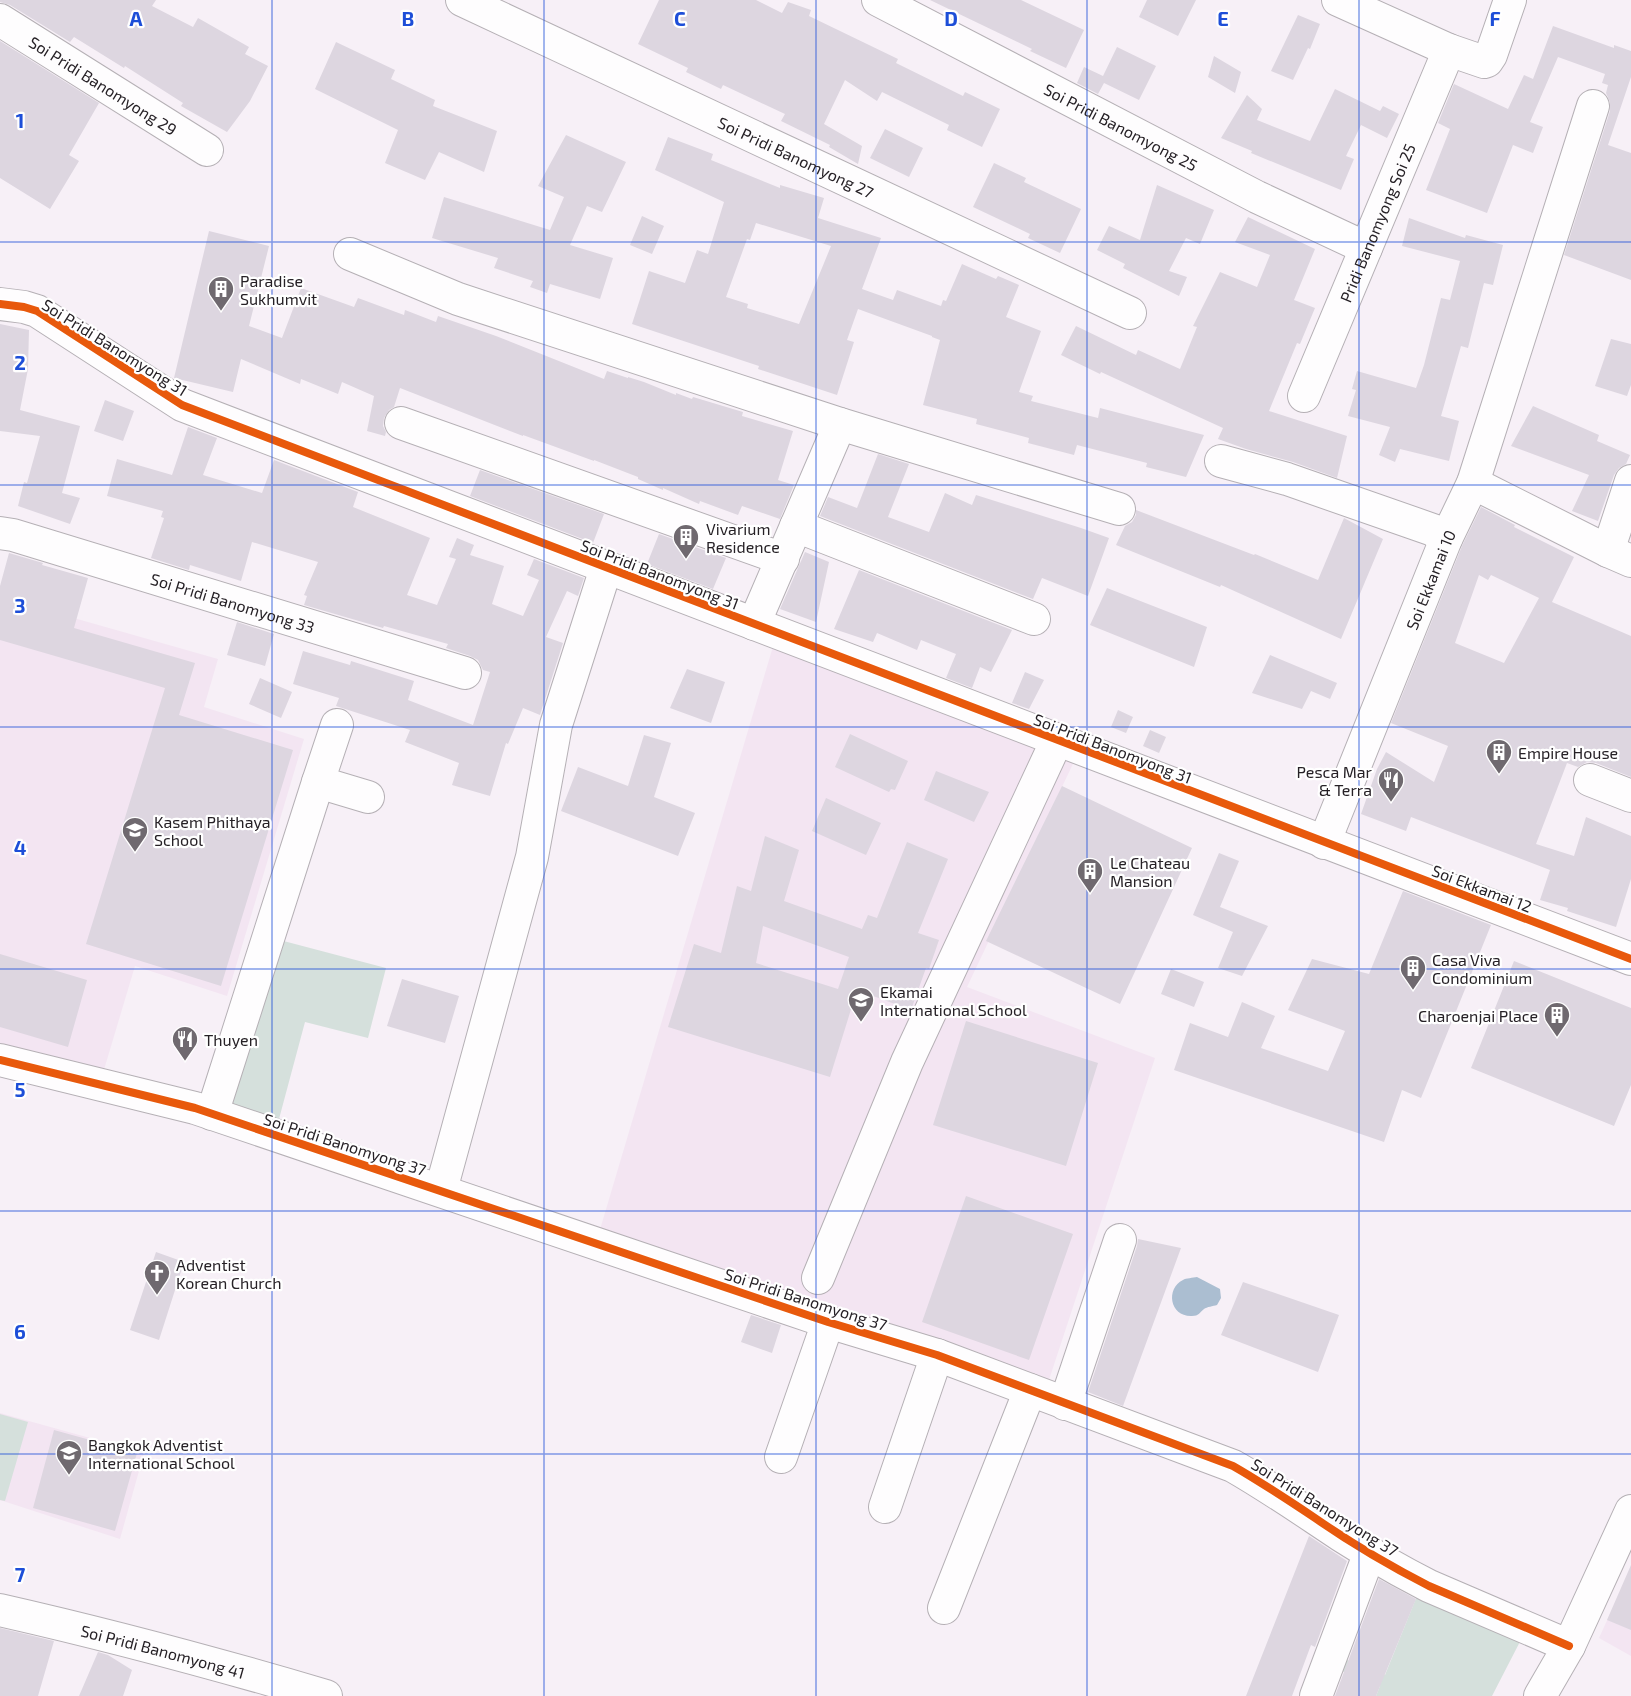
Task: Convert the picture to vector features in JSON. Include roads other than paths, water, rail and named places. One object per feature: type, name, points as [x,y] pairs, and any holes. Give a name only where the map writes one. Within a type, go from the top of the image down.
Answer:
[{"type":"street","name":"Soi Pridi Banomyong 27","points":[[462,0],[1130,313]]},
{"type":"street","name":"Soi Pridi Banomyong 25","points":[[878,0],[1247,191],[1366,248]]},
{"type":"street","points":[[1338,0],[1449,50],[1484,63],[1487,61],[1510,0]]},
{"type":"street","name":"Soi Pridi Banomyong 29","points":[[0,20],[207,150]]},
{"type":"street","name":"Pridi Banomyong Soi 25","points":[[1304,396],[1449,50]]},
{"type":"street","name":"Soi Ekkamai 10","points":[[1324,843],[1446,539],[1473,483],[1593,106]]},
{"type":"street","points":[[350,255],[458,299],[840,424],[1119,509]]},
{"type":"street","name":"Soi Pridi Banomyong 31","points":[[0,304],[37,311],[182,405],[1324,843]]},
{"type":"street","points":[[401,423],[783,559]]},
{"type":"street","points":[[754,624],[840,424]]},
{"type":"street","points":[[1221,461],[1287,479],[1433,530],[1446,539]]},
{"type":"street","points":[[1473,483],[1619,556],[1631,481]]},
{"type":"street","points":[[796,526],[1034,619]]},
{"type":"street","name":"Soi Pridi Banomyong 33","points":[[0,533],[13,535],[465,673]]},
{"type":"street","points":[[441,1190],[532,856],[556,725],[606,568]]},
{"type":"street","points":[[212,1114],[336,725]]},
{"type":"street","points":[[818,1278],[907,1062],[1057,740]]},
{"type":"street","points":[[1590,780],[1631,796]]},
{"type":"street","points":[[318,782],[368,797]]},
{"type":"street","name":"Soi Ekkamai 12","points":[[1324,843],[1628,949]]},
{"type":"street","name":"Soi Pridi Banomyong 37","points":[[0,1060],[195,1108],[828,1322],[937,1355],[1233,1467],[1429,1586],[1569,1646]]},
{"type":"street","points":[[1065,1404],[1120,1240]]},
{"type":"street","points":[[781,1457],[828,1322]]},
{"type":"street","points":[[885,1507],[937,1355]]},
{"type":"street","points":[[944,1608],[1030,1390]]},
{"type":"street","points":[[1540,1696],[1569,1646],[1631,1511]]},
{"type":"street","points":[[1316,1696],[1370,1552]]},
{"type":"street","name":"Soi Pridi Banomyong 41","points":[[0,1610],[133,1641],[326,1696]]},
{"type":"water","points":[[1197,1277],[1220,1289],[1221,1298],[1217,1305],[1205,1308],[1198,1315],[1185,1315],[1175,1307],[1172,1296],[1177,1284],[1188,1278]]},
{"type":"place","name":"Paradise Sukhumvit","points":[[221,312]]},
{"type":"place","name":"Vivarium Residence","points":[[686,560]]},
{"type":"place","name":"Empire House","points":[[1499,775]]},
{"type":"place","name":"Pesca Mar & Terra","points":[[1391,803]]},
{"type":"place","name":"Kasem Phithaya School","points":[[135,853]]},
{"type":"place","name":"Le Chateau Mansion","points":[[1090,894]]},
{"type":"place","name":"Casa Viva Condominium","points":[[1413,991]]},
{"type":"place","name":"Ekamai International School","points":[[861,1023]]},
{"type":"place","name":"Charoenjai Place","points":[[1557,1038]]},
{"type":"place","name":"Thuyen","points":[[185,1062]]},
{"type":"place","name":"Adventist Korean Church","points":[[157,1296]]},
{"type":"place","name":"Bangkok Adventist International School","points":[[69,1476]]}]
